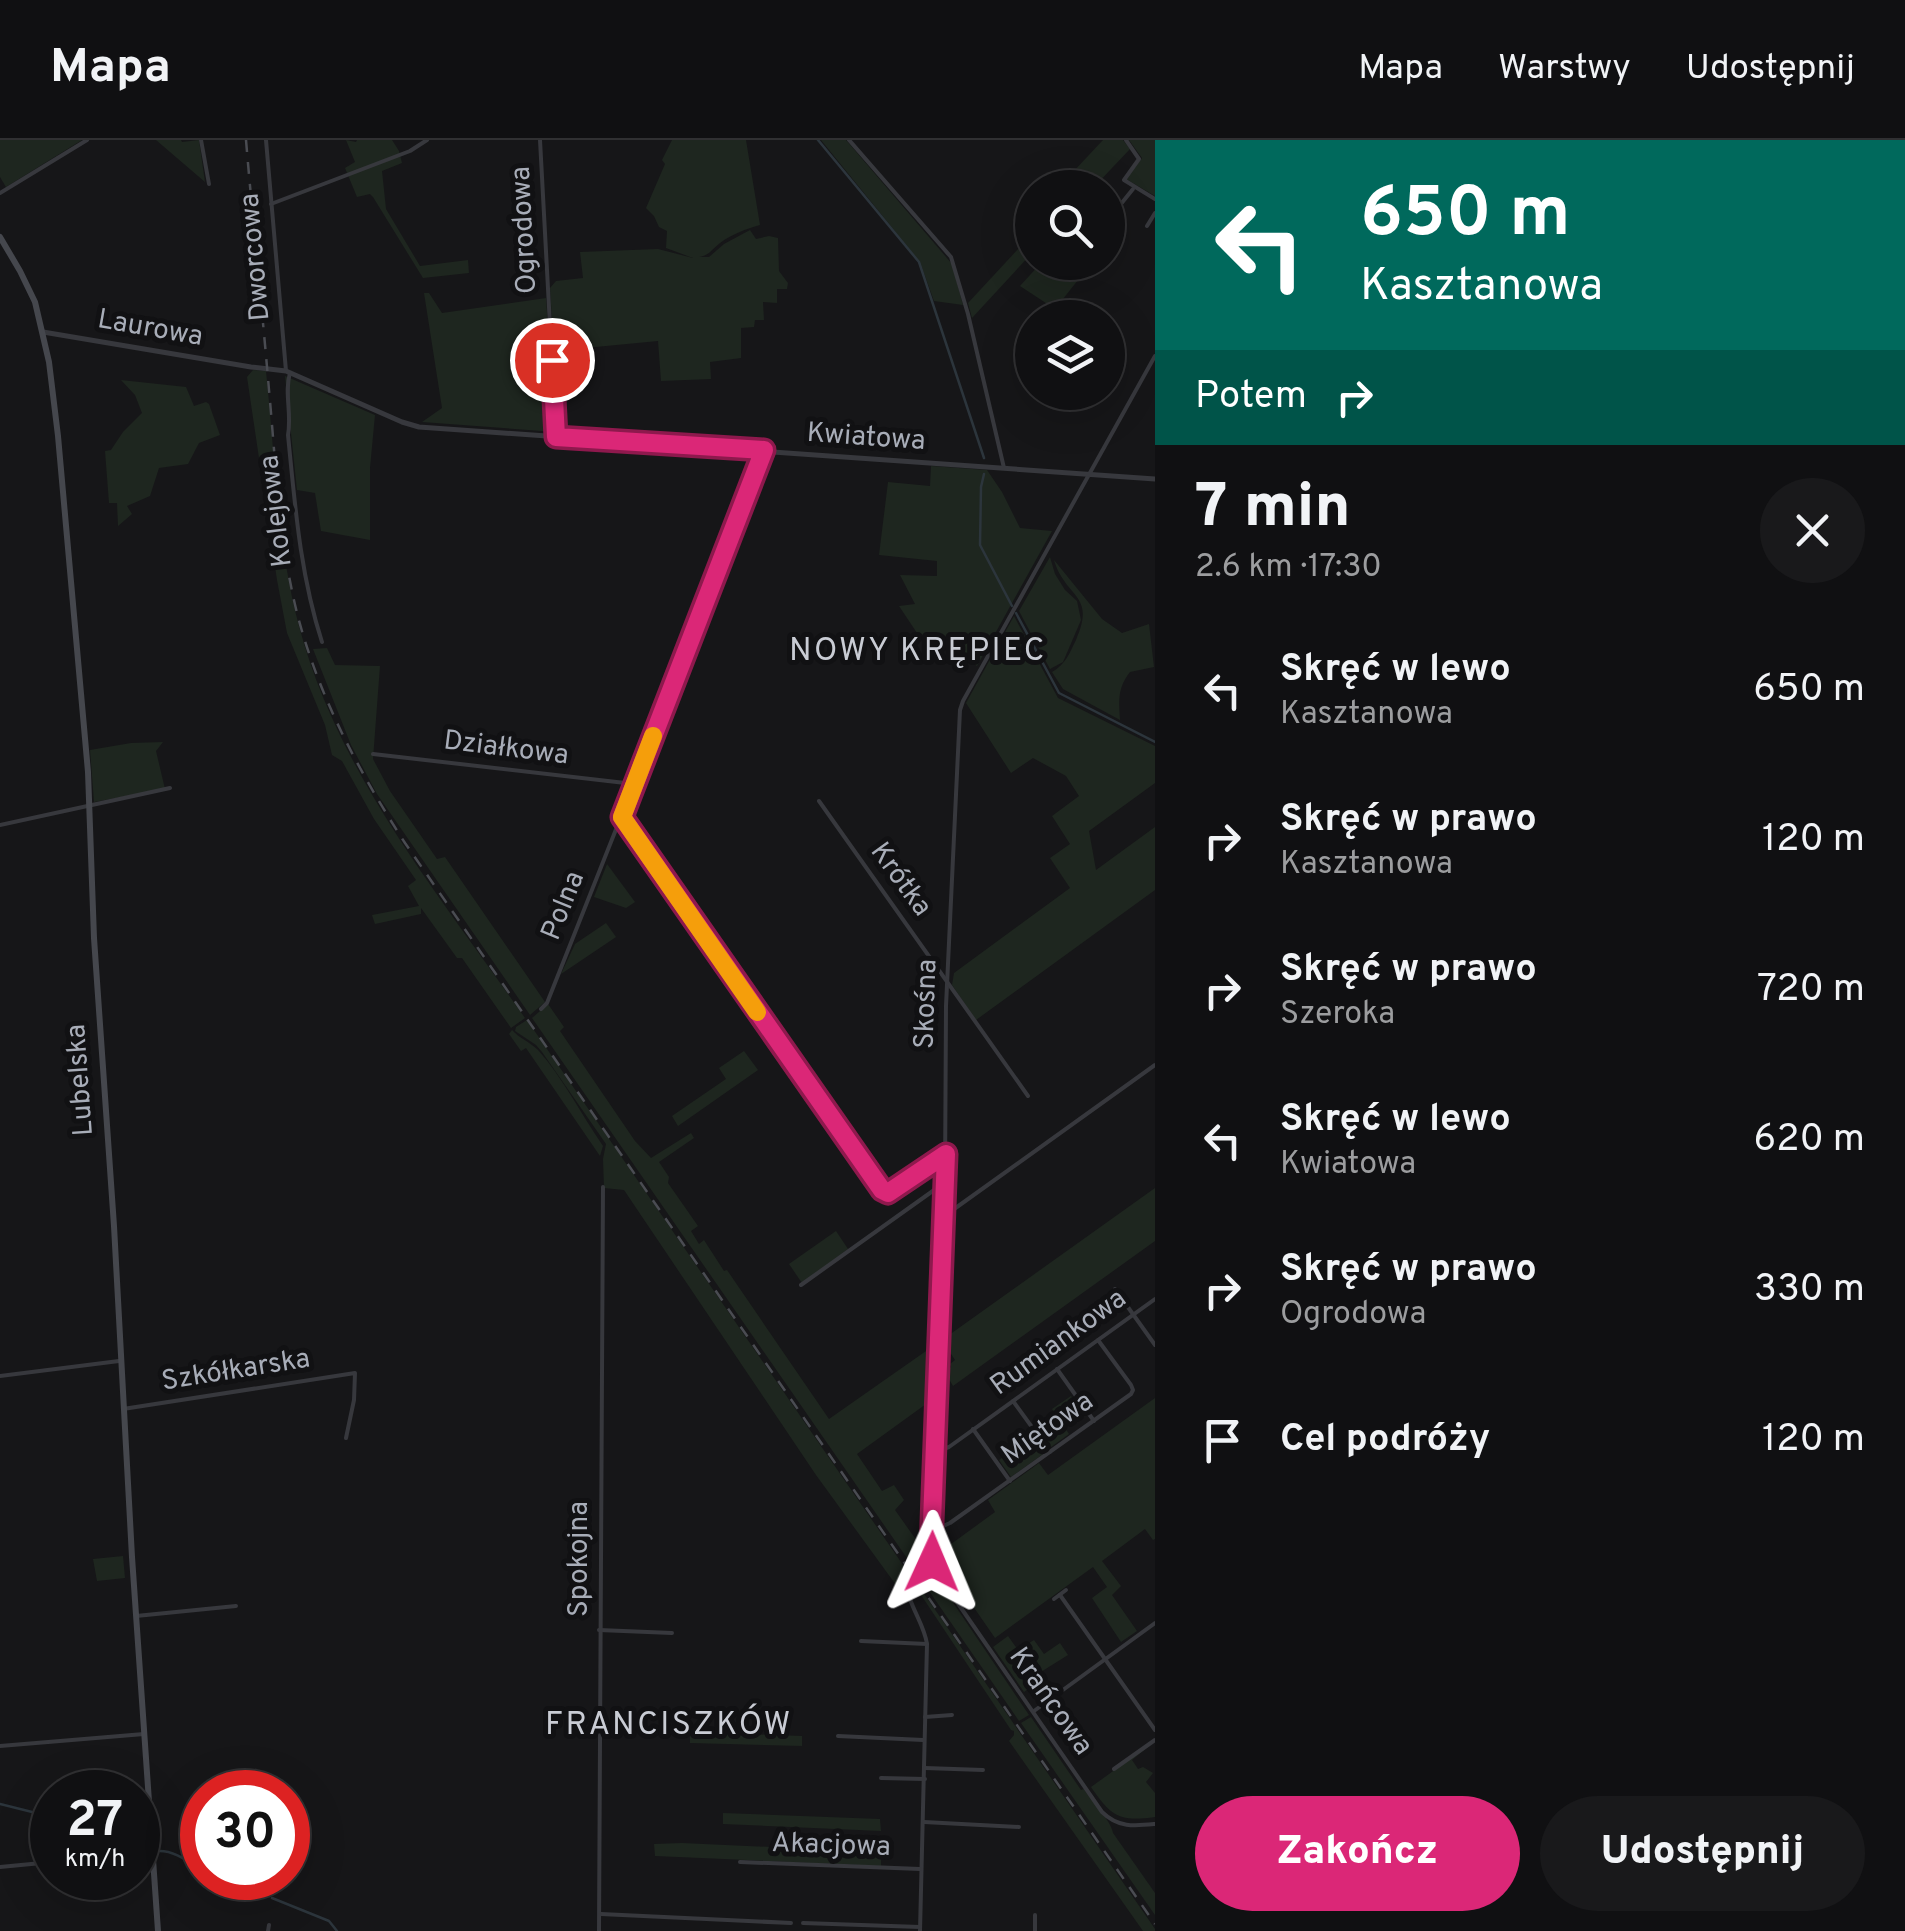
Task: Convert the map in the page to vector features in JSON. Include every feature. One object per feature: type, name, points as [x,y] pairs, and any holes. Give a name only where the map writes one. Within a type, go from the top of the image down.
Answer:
[{"type":"main road","name":"Lubelska","points":[[0,236],[30,289],[43,332],[56,411],[89,806],[147,1770]]},
{"type":"main road","name":"Lubelska","points":[[156,1900],[158,1931]]},
{"type":"street","points":[[0,193],[86,140]]},
{"type":"street","points":[[201,140],[210,184]]},
{"type":"street","name":"Dworcowa","points":[[266,140],[288,372]]},
{"type":"street","points":[[271,204],[410,151],[426,140]]},
{"type":"street","name":"Ogrodowa","points":[[540,140],[556,437]]},
{"type":"street","points":[[849,140],[952,258],[1004,468]]},
{"type":"street","points":[[1126,140],[1139,158],[1124,180],[1155,199]]},
{"type":"street","points":[[1125,198],[1134,187]]},
{"type":"street","points":[[1147,226],[1155,213]]},
{"type":"street","name":"Laurowa","points":[[43,332],[288,372]]},
{"type":"street","name":"Skośna","points":[[934,1567],[931,1548],[946,1154],[944,1084],[960,706],[1155,356]]},
{"type":"street","name":"Kwiatowa","points":[[288,372],[410,425],[1155,479]]},
{"type":"street","name":"Kolejowa","points":[[288,372],[288,435],[301,558],[322,642]]},
{"type":"street","name":"Polna","points":[[542,1009],[622,817],[764,450]]},
{"type":"street","name":"Działkowa","points":[[373,754],[634,784]]},
{"type":"street","points":[[0,825],[170,788]]},
{"type":"street","name":"Krótka","points":[[818,801],[948,983]]},
{"type":"street","points":[[622,817],[882,1190],[888,1193],[946,1154]]},
{"type":"street","points":[[948,983],[1028,1096]]},
{"type":"street","points":[[944,1214],[1155,1066]]},
{"type":"street","points":[[802,1285],[945,1182]]},
{"type":"street","name":"Spokojna","points":[[599,1931],[603,1187]]},
{"type":"street","points":[[1115,1289],[1155,1345]]},
{"type":"street","name":"Rumiankowa","points":[[935,1452],[944,1450],[1155,1299]]},
{"type":"street","name":"Miętowa","points":[[932,1531],[950,1524],[1129,1396],[1133,1390],[1098,1340]]},
{"type":"street","points":[[0,1376],[120,1361]]},
{"type":"street","points":[[1057,1369],[1094,1421]]},
{"type":"street","name":"Szkółkarska","points":[[123,1409],[355,1373],[346,1438]]},
{"type":"street","points":[[1013,1401],[1050,1452]]},
{"type":"street","points":[[974,1429],[1010,1481]]},
{"type":"street","name":"Krańcowa","points":[[934,1567],[1108,1818],[1126,1825],[1155,1824]]},
{"type":"street","name":"Akacjowa","points":[[803,1923],[920,1929],[927,1644],[923,1626],[908,1597],[907,1584]]},
{"type":"street","points":[[1054,1599],[1066,1590]]},
{"type":"street","points":[[1060,1594],[1155,1730]]},
{"type":"street","points":[[136,1616],[236,1606]]},
{"type":"street","points":[[1032,1712],[1155,1623]]},
{"type":"street","points":[[600,1630],[672,1633]]},
{"type":"street","points":[[860,1642],[927,1644]]},
{"type":"street","points":[[925,1717],[952,1715]]},
{"type":"street","points":[[0,1746],[144,1734]]},
{"type":"street","points":[[838,1736],[924,1740]]},
{"type":"street","points":[[1114,1769],[1155,1740]]},
{"type":"street","points":[[925,1768],[983,1770]]},
{"type":"street","points":[[881,1778],[925,1779]]},
{"type":"street","points":[[924,1822],[1020,1827]]},
{"type":"street","name":"Akacjowa","points":[[740,1862],[922,1870]]},
{"type":"street","points":[[0,1868],[30,1865]]},
{"type":"street","points":[[599,1914],[791,1923]]},
{"type":"street","points":[[1035,1915],[1035,1931]]},
{"type":"shaded area","points":[[0,140],[82,140],[6,187],[0,177]]},
{"type":"shaded area","points":[[156,140],[199,140],[205,182]]},
{"type":"shaded area","points":[[346,140],[392,140],[402,163],[382,171],[386,209],[420,266],[468,260],[469,273],[423,278],[373,197],[357,197],[345,168],[355,162]]},
{"type":"shaded area","points":[[672,140],[746,140],[760,225],[729,237],[699,257],[709,257],[750,230],[756,239],[778,238],[779,271],[788,283],[787,289],[777,289],[777,303],[763,302],[764,320],[755,320],[754,327],[741,328],[741,358],[710,362],[711,379],[661,381],[658,341],[554,351],[550,288],[556,281],[583,278],[580,252],[658,249],[693,258],[666,248],[667,231],[659,227],[646,208]]},
{"type":"shaded area","points":[[821,140],[846,140],[952,264],[963,305],[934,301],[920,262]]},
{"type":"shaded area","points":[[1103,140],[1123,140],[1130,149],[1110,170],[1075,170]]},
{"type":"shaded area","points":[[1129,140],[1155,140],[1155,196],[1126,179],[1142,158]]},
{"type":"shaded area","points":[[1015,252],[1015,271],[972,318],[968,303]]},
{"type":"shaded area","points":[[1025,280],[1078,280],[1062,300],[1041,300],[1020,286]]},
{"type":"shaded area","points":[[424,293],[429,293],[442,313],[546,298],[555,432],[422,422],[442,408]]},
{"type":"shaded area","points":[[253,370],[266,371],[286,564],[316,680],[339,733],[395,832],[525,1018],[511,1028],[421,908],[421,914],[375,924],[372,915],[419,906],[408,886],[416,880],[374,819],[342,761],[332,755],[325,725],[287,633],[247,377]]},
{"type":"shaded area","points":[[285,376],[375,415],[370,540],[321,531],[315,493],[297,490]]},
{"type":"shaded area","points":[[121,380],[186,387],[194,406],[209,404],[220,435],[199,443],[188,464],[159,468],[150,496],[127,506],[132,514],[118,526],[117,503],[109,503],[105,451],[111,450],[142,413],[135,395]]},
{"type":"shaded area","points":[[931,466],[987,470],[1020,528],[1052,531],[977,666],[937,640],[919,636],[899,606],[915,604],[900,575],[937,576],[937,561],[879,555],[888,482],[930,486]]},
{"type":"shaded area","points":[[1050,557],[1055,574],[1077,601],[1081,620],[1063,662],[1050,669],[1019,611]]},
{"type":"shaded area","points":[[1054,560],[1102,619],[1122,633],[1149,624],[1154,667],[1130,672],[1126,678],[1120,695],[1120,720],[1063,689],[1052,672],[1069,654],[1083,613]]},
{"type":"shaded area","points":[[1014,616],[1058,698],[1155,746],[1155,783],[1089,831],[1096,870],[1155,827],[1155,890],[976,1020],[952,985],[954,973],[1070,888],[1050,858],[1070,844],[1052,816],[1079,796],[1066,776],[1033,758],[1011,773],[966,703]]},
{"type":"shaded area","points":[[327,648],[335,665],[380,666],[373,759],[437,859],[445,857],[545,1002],[530,1015],[377,794],[351,745],[313,649]]},
{"type":"shaded area","points":[[163,742],[156,751],[165,789],[94,802],[90,750]]},
{"type":"shaded area","points":[[607,864],[635,902],[626,908],[594,897]]},
{"type":"shaded area","points":[[606,923],[616,937],[561,974],[575,944]]},
{"type":"shaded area","points":[[548,1004],[564,1027],[560,1031],[635,1141],[651,1158],[691,1133],[694,1138],[659,1162],[669,1177],[668,1183],[698,1226],[691,1231],[699,1244],[704,1240],[727,1270],[829,1419],[936,1344],[935,1381],[926,1389],[933,1399],[857,1454],[882,1491],[894,1485],[904,1500],[895,1510],[926,1549],[929,1566],[918,1574],[532,1018]]},
{"type":"shaded area","points":[[527,1020],[912,1578],[903,1586],[896,1585],[816,1475],[624,1190],[604,1188],[606,1144],[542,1052],[515,1031]]},
{"type":"shaded area","points":[[512,1030],[538,1050],[556,1072],[603,1146],[600,1156],[526,1048],[521,1051],[509,1034]]},
{"type":"shaded area","points":[[744,1051],[758,1070],[678,1126],[672,1116],[726,1079],[719,1068]]},
{"type":"shaded area","points":[[1155,1188],[1155,1241],[953,1386],[945,1372],[955,1360],[942,1340]]},
{"type":"shaded area","points":[[836,1231],[848,1249],[802,1283],[789,1264]]},
{"type":"shaded area","points":[[1071,1396],[1078,1405],[1059,1419],[1069,1434],[1051,1447],[1040,1433],[1058,1419],[1052,1409]]},
{"type":"shaded area","points":[[1155,1398],[1155,1539],[1145,1529],[1102,1561],[1121,1586],[1112,1595],[1137,1631],[1121,1642],[1092,1598],[1107,1587],[1093,1567],[995,1638],[959,1586],[952,1590],[936,1555],[995,1512],[988,1500],[1039,1463],[1048,1475]]},
{"type":"shaded area","points":[[1035,1436],[1046,1452],[1011,1477],[999,1460]]},
{"type":"shaded area","points":[[123,1556],[125,1578],[97,1581],[93,1559]]},
{"type":"shaded area","points":[[929,1572],[1029,1715],[1019,1721],[920,1578]]},
{"type":"shaded area","points":[[916,1582],[1155,1931],[1143,1931],[1009,1741],[1014,1731],[913,1583]]},
{"type":"shaded area","points":[[1008,1636],[1018,1650],[1034,1640],[1044,1654],[1060,1643],[1068,1655],[1036,1675],[1039,1681],[1024,1692],[993,1647]]},
{"type":"shaded area","points":[[1031,1717],[1155,1893],[1155,1915],[1021,1723]]},
{"type":"shaded area","points":[[690,1732],[802,1736],[802,1746],[690,1743]]},
{"type":"shaded area","points":[[1155,1741],[1132,1760],[1138,1769],[1143,1767],[1153,1773],[1146,1782],[1155,1793],[1155,1817],[1117,1815],[1091,1787]]},
{"type":"shaded area","points":[[723,1813],[880,1819],[881,1831],[723,1824]]},
{"type":"shaded area","points":[[654,1844],[881,1852],[881,1866],[655,1856]]},
{"type":"waterway","points":[[818,140],[919,262],[984,458]]},
{"type":"waterway","points":[[984,474],[980,545],[1012,606]]},
{"type":"waterway","points":[[1016,613],[1059,693],[1155,742]]},
{"type":"waterway","points":[[0,1804],[30,1812]]},
{"type":"waterway","points":[[160,1851],[180,1856]]},
{"type":"waterway","points":[[277,1900],[329,1921],[337,1931]]},
{"type":"railway","points":[[246,140],[286,561],[307,647],[342,734],[405,843],[1155,1924]]},
{"type":"slow traffic","points":[[653,736],[622,817],[757,1012]]},
{"type":"district","name":"NOWY KRĘPIEC","points":[[918,652]]},
{"type":"district","name":"FRANCISZKÓW","points":[[669,1726]]},
{"type":"route","points":[[552,360],[556,437],[764,450],[622,817],[884,1193],[946,1154],[932,1562]]}]
